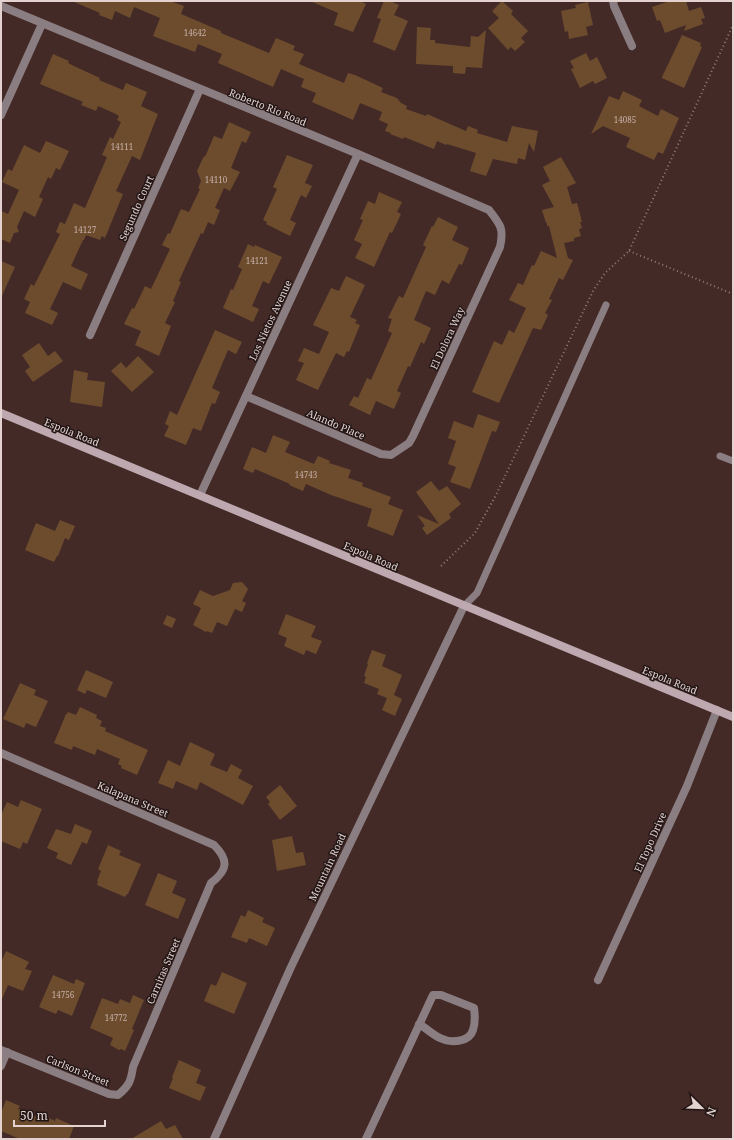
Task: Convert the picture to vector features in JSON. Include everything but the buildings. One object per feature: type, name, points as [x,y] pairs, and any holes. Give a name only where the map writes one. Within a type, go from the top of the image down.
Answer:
[{"type":"main road","name":"Espola Road","points":[[1,413],[733,717]]},
{"type":"street","points":[[613,1],[632,46]]},
{"type":"street","name":"Roberto Rio Road","points":[[1,6],[489,210],[501,226],[502,237],[500,247]]},
{"type":"street","points":[[1,115],[42,24]]},
{"type":"street","name":"Segundo Court","points":[[90,335],[200,89]]},
{"type":"street","name":"Los Nietos Avenue","points":[[200,495],[358,154]]},
{"type":"street","name":"El Dolora Way","points":[[413,436],[500,247]]},
{"type":"street","name":"Alando Place","points":[[246,396],[380,454],[391,455],[409,443],[413,436]]},
{"type":"street","name":"Mountain Road","points":[[214,1139],[291,967],[464,606]]},
{"type":"street","name":"El Topo Drive","points":[[598,980],[687,786],[717,710]]},
{"type":"street","name":"Kalapana Street","points":[[1,753],[214,845],[223,854],[225,867],[221,876],[211,883]]},
{"type":"street","name":"Carnitas Street","points":[[133,1067],[211,883]]},
{"type":"street","points":[[366,1139],[419,1024],[433,995],[447,997],[474,1008],[473,1031],[470,1036],[460,1040],[452,1042],[439,1038],[419,1024]]},
{"type":"street","points":[[1,1066],[4,1051]]},
{"type":"street","name":"Carlson Street","points":[[4,1051],[109,1094],[118,1095],[127,1088],[133,1067]]},
{"type":"lane","points":[[464,606],[477,593],[606,305]]},
{"type":"lane","points":[[720,456],[733,461]]},
{"type":"path","points":[[441,566],[475,533],[506,474],[593,291],[605,273],[629,251],[733,25]]},
{"type":"path","points":[[629,251],[733,294]]}]
